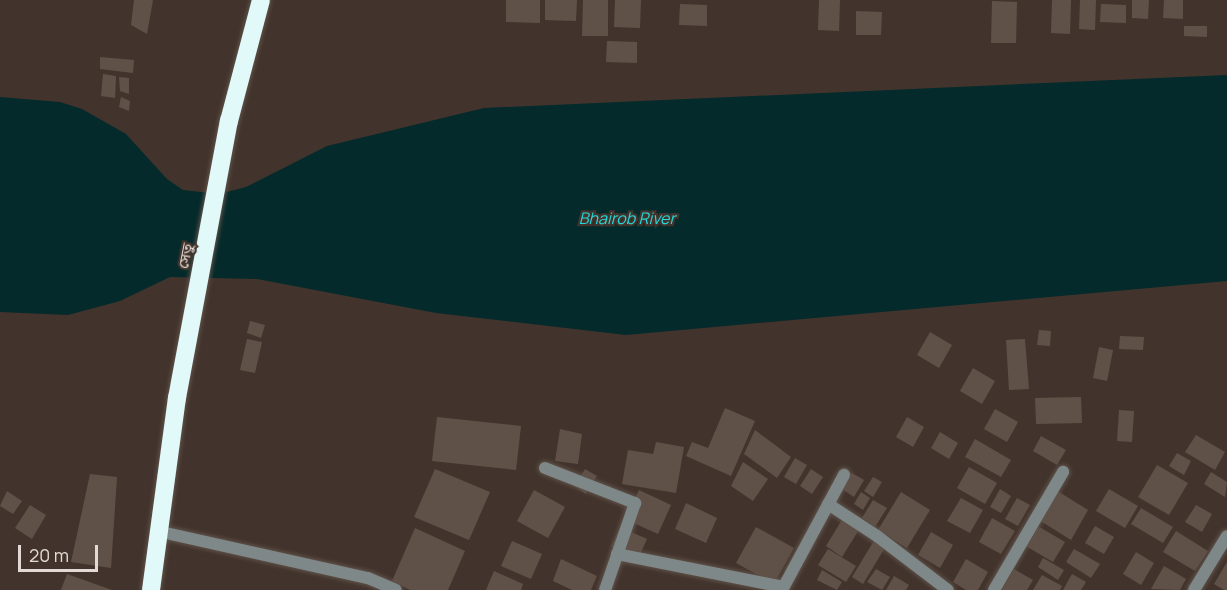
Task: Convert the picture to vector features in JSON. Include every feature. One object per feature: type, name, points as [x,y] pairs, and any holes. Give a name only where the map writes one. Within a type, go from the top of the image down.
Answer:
[{"type":"highway","name":"সেতু","points":[[151,590],[177,398],[230,121],[261,0]]},
{"type":"street","points":[[545,468],[635,503],[604,590]]},
{"type":"street","points":[[994,590],[1063,472]]},
{"type":"street","points":[[617,554],[783,589],[844,475]]},
{"type":"street","points":[[828,504],[877,536],[948,590]]},
{"type":"street","points":[[158,531],[368,578],[396,590]]},
{"type":"street","points":[[1194,590],[1227,536]]},
{"type":"water","name":"Bhairob River","points":[[1227,75],[1227,281],[626,335],[436,313],[257,279],[170,277],[120,301],[68,315],[0,312],[0,97],[60,102],[82,109],[126,134],[167,179],[183,190],[219,194],[246,187],[327,146],[484,108]]},
{"type":"building","points":[[134,0],[153,0],[147,34],[131,25]]},
{"type":"building","points":[[506,0],[540,0],[540,23],[506,22]]},
{"type":"building","points":[[545,0],[577,0],[576,21],[545,20]]},
{"type":"building","points":[[583,0],[608,0],[608,36],[582,36]]},
{"type":"building","points":[[615,0],[641,0],[640,28],[614,27]]},
{"type":"building","points":[[819,0],[840,0],[839,31],[818,30]]},
{"type":"building","points":[[1052,0],[1071,0],[1070,34],[1051,33]]},
{"type":"building","points":[[1080,0],[1096,0],[1095,30],[1079,29]]},
{"type":"building","points":[[1132,0],[1149,0],[1148,19],[1132,18]]},
{"type":"building","points":[[1164,0],[1183,0],[1183,19],[1163,18]]},
{"type":"building","points":[[992,1],[1017,2],[1016,43],[991,43]]},
{"type":"building","points":[[680,4],[707,5],[707,26],[679,25]]},
{"type":"building","points":[[1101,4],[1126,5],[1126,23],[1100,22]]},
{"type":"building","points":[[856,11],[882,12],[881,35],[856,35]]},
{"type":"building","points":[[1184,26],[1207,26],[1207,37],[1184,36]]},
{"type":"building","points":[[607,41],[637,42],[637,63],[606,62]]},
{"type":"building","points":[[100,57],[134,60],[133,73],[100,69]]},
{"type":"building","points":[[103,74],[116,76],[115,98],[101,96]]},
{"type":"building","points":[[119,77],[129,78],[129,94],[120,91]]},
{"type":"building","points":[[121,97],[130,101],[129,111],[119,107]]},
{"type":"building","points":[[250,321],[265,325],[261,338],[247,333]]},
{"type":"building","points":[[1039,330],[1051,331],[1050,346],[1037,345]]},
{"type":"building","points":[[930,332],[952,345],[939,368],[917,355]]},
{"type":"building","points":[[1120,336],[1144,337],[1143,350],[1119,349]]},
{"type":"building","points":[[247,339],[262,342],[255,373],[240,370]]},
{"type":"building","points":[[1025,339],[1029,389],[1009,390],[1006,340]]},
{"type":"building","points":[[1099,347],[1113,350],[1107,381],[1093,378]]},
{"type":"building","points":[[973,368],[995,381],[982,404],[960,391]]},
{"type":"building","points":[[1081,397],[1082,423],[1036,424],[1035,398]]},
{"type":"building","points":[[725,408],[755,421],[731,476],[686,456],[692,442],[708,448]]},
{"type":"building","points":[[995,409],[1018,422],[1007,442],[984,429]]},
{"type":"building","points":[[1119,410],[1134,411],[1132,442],[1117,441]]},
{"type":"building","points":[[437,417],[521,426],[516,470],[432,461]]},
{"type":"building","points":[[907,417],[924,427],[913,447],[896,437]]},
{"type":"building","points":[[560,429],[582,434],[578,464],[555,461]]},
{"type":"building","points":[[755,430],[791,457],[777,478],[744,454]]},
{"type":"building","points":[[940,432],[958,443],[949,459],[931,448]]},
{"type":"building","points":[[1196,435],[1225,452],[1215,470],[1185,452]]},
{"type":"building","points":[[1041,436],[1066,450],[1057,465],[1033,451]]},
{"type":"building","points":[[975,439],[1011,460],[1001,477],[965,457]]},
{"type":"building","points":[[656,442],[684,447],[676,493],[622,484],[628,450],[653,454]]},
{"type":"building","points":[[1177,453],[1191,461],[1184,475],[1169,466]]},
{"type":"building","points":[[795,458],[807,465],[796,484],[784,477]]},
{"type":"building","points":[[743,462],[768,479],[753,501],[731,486]]},
{"type":"building","points":[[1157,465],[1188,483],[1169,515],[1138,497]]},
{"type":"building","points":[[969,467],[997,483],[985,504],[957,488]]},
{"type":"building","points":[[435,469],[490,492],[469,540],[414,517]]},
{"type":"building","points":[[585,469],[597,476],[586,494],[574,486]]},
{"type":"building","points":[[811,469],[823,477],[812,494],[800,486]]},
{"type":"building","points":[[1211,472],[1227,482],[1225,497],[1204,484]]},
{"type":"building","points":[[852,473],[864,480],[854,497],[842,489]]},
{"type":"building","points":[[90,474],[117,477],[111,568],[71,562]]},
{"type":"building","points":[[873,477],[882,482],[873,497],[864,491]]},
{"type":"building","points":[[1000,489],[1011,496],[1001,513],[990,507]]},
{"type":"building","points":[[1109,489],[1138,506],[1125,528],[1096,511]]},
{"type":"building","points":[[534,490],[565,507],[548,538],[517,521]]},
{"type":"building","points":[[639,490],[671,505],[658,534],[625,519]]},
{"type":"building","points":[[1056,490],[1088,510],[1071,540],[1039,520]]},
{"type":"building","points":[[7,491],[22,501],[13,514],[0,506]]},
{"type":"building","points":[[861,492],[870,498],[863,510],[854,504]]},
{"type":"building","points":[[901,492],[930,510],[907,548],[878,530]]},
{"type":"building","points":[[961,498],[983,510],[970,533],[947,521]]},
{"type":"building","points":[[1017,498],[1030,505],[1018,526],[1005,519]]},
{"type":"building","points":[[873,500],[887,508],[875,527],[862,518]]},
{"type":"building","points":[[686,503],[717,518],[706,543],[675,529]]},
{"type":"building","points":[[30,505],[46,515],[32,539],[15,528]]},
{"type":"building","points":[[1196,505],[1212,514],[1202,532],[1185,522]]},
{"type":"building","points":[[1141,508],[1173,527],[1163,543],[1131,524]]},
{"type":"building","points":[[843,518],[860,528],[842,557],[826,546]]},
{"type":"building","points":[[992,518],[1015,531],[1001,554],[979,542]]},
{"type":"building","points":[[1036,525],[1065,542],[1053,562],[1024,545]]},
{"type":"building","points":[[1095,526],[1114,537],[1104,554],[1085,543]]},
{"type":"building","points":[[620,527],[647,539],[638,559],[611,547]]},
{"type":"building","points":[[756,527],[794,548],[774,584],[736,563]]},
{"type":"building","points":[[415,528],[465,551],[448,590],[410,590],[392,581]]},
{"type":"building","points":[[1176,531],[1208,551],[1195,571],[1163,552]]},
{"type":"building","points":[[931,532],[953,545],[940,568],[918,555]]},
{"type":"building","points":[[875,539],[886,546],[863,584],[852,577]]},
{"type":"building","points":[[512,541],[542,554],[531,579],[501,566]]},
{"type":"building","points":[[828,549],[856,566],[846,582],[818,565]]},
{"type":"building","points":[[1074,549],[1100,564],[1091,578],[1066,562]]},
{"type":"building","points":[[1136,552],[1154,563],[1141,585],[1123,574]]},
{"type":"building","points":[[1043,558],[1064,570],[1058,580],[1038,567]]},
{"type":"building","points":[[561,559],[597,576],[591,590],[572,590],[553,581]]},
{"type":"building","points":[[966,559],[988,572],[978,590],[966,590],[953,582]]},
{"type":"building","points":[[1227,562],[1227,590],[1224,590],[1214,584]]},
{"type":"building","points":[[1164,566],[1186,579],[1180,590],[1151,589]]},
{"type":"building","points":[[876,569],[890,577],[882,590],[867,582]]},
{"type":"building","points":[[1014,569],[1033,580],[1027,590],[1002,590]]},
{"type":"building","points":[[822,570],[842,582],[837,590],[817,580]]},
{"type":"building","points":[[494,571],[523,584],[521,590],[486,590]]},
{"type":"building","points":[[67,574],[112,590],[61,590]]},
{"type":"building","points":[[1072,574],[1086,582],[1081,590],[1063,590]]},
{"type":"building","points":[[1042,575],[1062,586],[1060,590],[1033,590]]},
{"type":"building","points":[[894,576],[909,585],[906,590],[886,590]]}]
